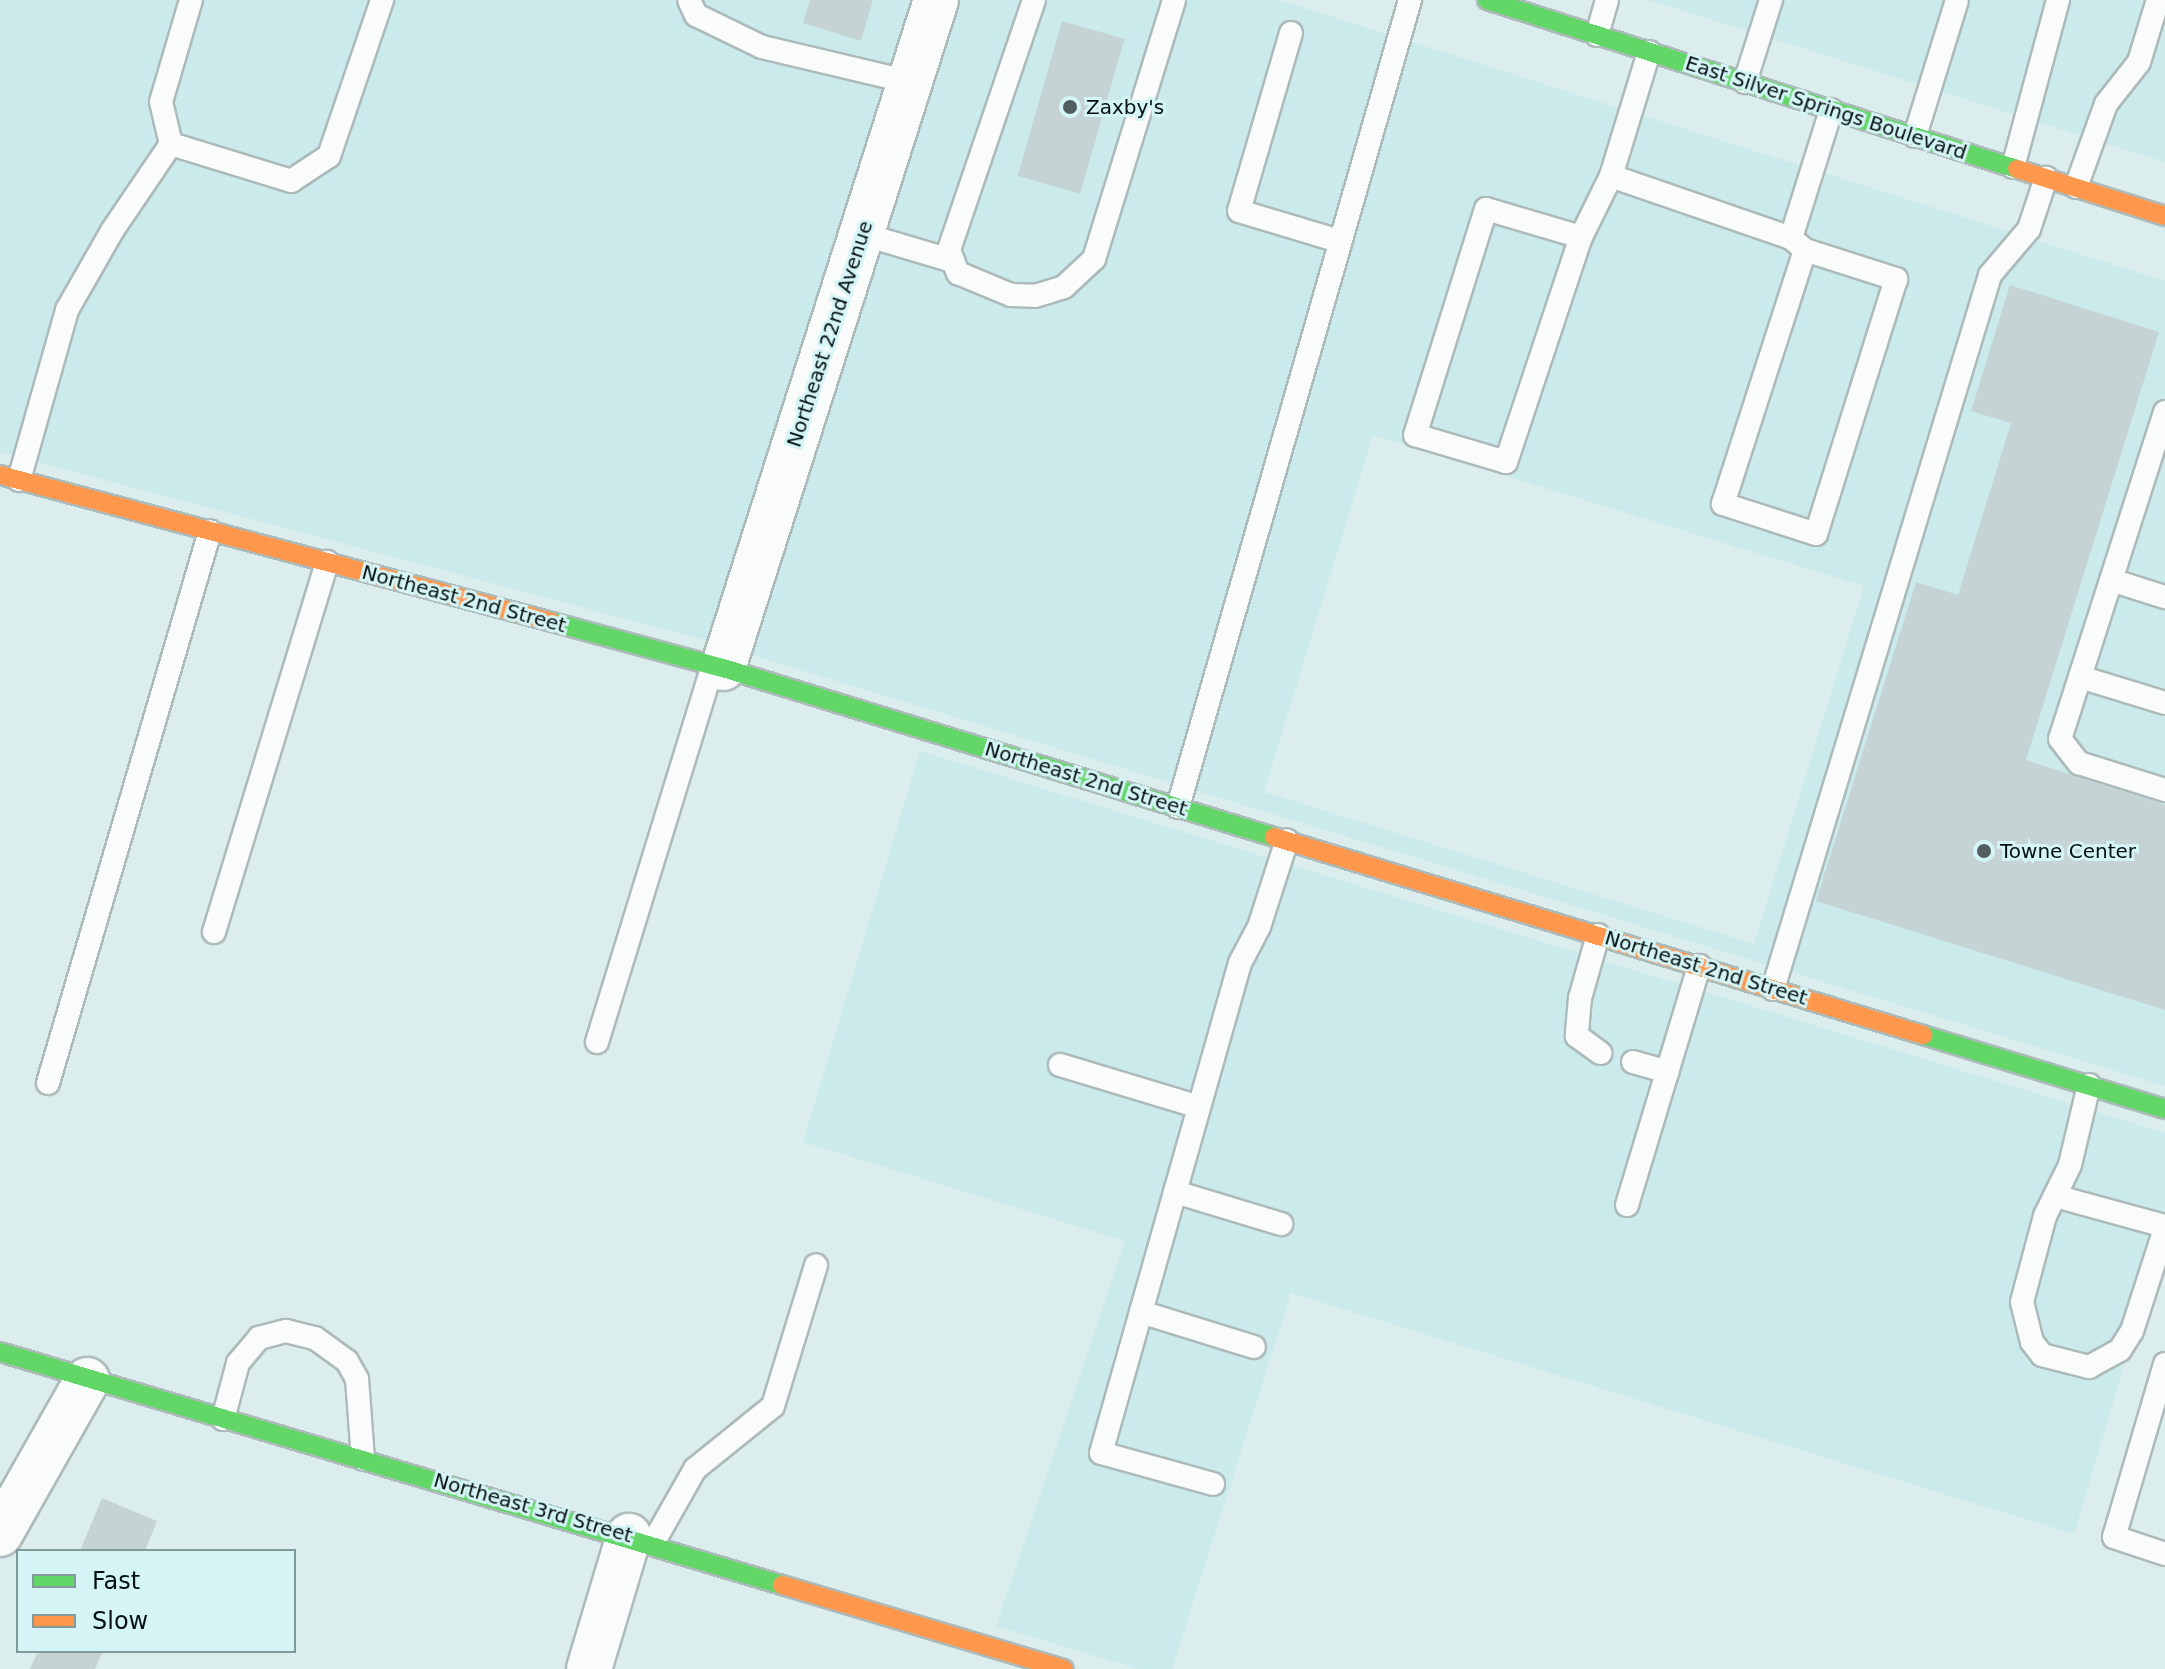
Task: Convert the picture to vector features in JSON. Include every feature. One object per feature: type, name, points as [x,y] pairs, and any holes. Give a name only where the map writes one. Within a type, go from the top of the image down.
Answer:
[{"type":"street","name":"Northeast 22nd Avenue","points":[[718,667],[936,0]]},
{"type":"street","name":"East Silver Springs Boulevard","points":[[1487,0],[2165,216]]},
{"type":"street","name":"Northeast 2nd Street","points":[[10,477],[718,667],[2165,1109]]},
{"type":"street","name":"Northeast 3rd Street","points":[[0,1352],[641,1540],[1064,1669]]},
{"type":"street","points":[[0,1534],[87,1380]]},
{"type":"street","points":[[589,1669],[641,1540]]},
{"type":"lane","points":[[10,477],[67,310],[112,231],[171,144],[161,102],[191,0]]},
{"type":"lane","points":[[171,144],[291,181],[329,156],[382,0]]},
{"type":"lane","points":[[1034,0],[949,250],[958,273],[991,290],[1035,296],[1064,287],[1094,259],[1174,0]]},
{"type":"lane","points":[[1178,807],[1410,0]]},
{"type":"lane","points":[[1597,35],[1607,0]]},
{"type":"lane","points":[[1745,82],[1771,0]]},
{"type":"lane","points":[[1915,136],[1957,0]]},
{"type":"lane","points":[[2013,167],[2058,0]]},
{"type":"lane","points":[[2076,187],[2106,104],[2139,62],[2158,0]]},
{"type":"lane","points":[[692,8],[762,47],[910,82]]},
{"type":"lane","points":[[1291,33],[1239,211],[1339,241]]},
{"type":"lane","points":[[1581,237],[1486,209],[1415,435],[1506,462],[1581,237],[1611,176],[1649,52]]},
{"type":"lane","points":[[1611,176],[1798,244],[1896,279],[1816,534],[1723,504],[1798,244],[1831,110]]},
{"type":"lane","points":[[1773,989],[1990,275],[2029,229],[2046,178]]},
{"type":"lane","points":[[862,234],[953,261]]},
{"type":"lane","points":[[2165,412],[2155,480],[2111,580],[2060,739],[2079,763],[2165,790]]},
{"type":"lane","points":[[48,1083],[210,531]]},
{"type":"lane","points":[[214,932],[327,562]]},
{"type":"lane","points":[[2111,580],[2165,597]]},
{"type":"lane","points":[[597,1042],[718,667]]},
{"type":"lane","points":[[2080,677],[2165,703]]},
{"type":"lane","points":[[1213,1484],[1101,1453],[1240,963],[1259,927],[1287,840]]},
{"type":"lane","points":[[1598,935],[1580,998],[1577,1036],[1600,1053]]},
{"type":"lane","points":[[1627,1205],[1699,966]]},
{"type":"lane","points":[[1633,1062],[1668,1072]]},
{"type":"lane","points":[[1060,1065],[1199,1107]]},
{"type":"lane","points":[[2055,1196],[2165,1228],[2132,1331],[2120,1350],[2089,1367],[2042,1355],[2032,1342],[2022,1302],[2055,1196],[2070,1165],[2089,1085]]},
{"type":"lane","points":[[1175,1192],[1281,1224]]},
{"type":"lane","points":[[641,1540],[695,1469],[773,1406],[816,1265]]},
{"type":"lane","points":[[1141,1312],[1254,1347]]},
{"type":"lane","points":[[223,1419],[238,1363],[259,1338],[286,1331],[315,1338],[347,1361],[357,1379],[363,1459]]},
{"type":"lane","points":[[2165,1364],[2114,1537],[2165,1554]]},
{"type":"shaded area","points":[[0,0],[916,0],[712,642],[0,452]]},
{"type":"shaded area","points":[[956,0],[1279,0],[2165,281],[2165,1086],[748,654]],"holes":[[[1373,435],[1864,586],[1754,944],[1264,792]]]},
{"type":"shaded area","points":[[1649,0],[2165,0],[2165,162]]},
{"type":"shaded area","points":[[920,751],[2165,1133],[2165,1228],[2074,1534],[1291,1293],[1172,1669],[1138,1669],[996,1626],[1125,1241],[803,1142]]},
{"type":"building","points":[[810,0],[873,0],[861,41],[803,23]]},
{"type":"building","name":"Zaxby's","points":[[1062,21],[1124,39],[1080,194],[1018,176]]},
{"type":"building","points":[[2010,285],[2159,332],[2026,760],[2165,805],[2165,1010],[1816,901],[1916,582],[1958,595],[2011,423],[1971,411]]},
{"type":"building","points":[[102,1498],[157,1521],[146,1549],[81,1549]]},
{"type":"building","points":[[37,1653],[102,1653],[95,1669],[30,1669]]},
{"type":"traffic: fast","points":[[1487,0],[2017,169]]},
{"type":"traffic: fast","points":[[552,622],[723,668],[1274,837]]},
{"type":"traffic: fast","points":[[1923,1035],[2165,1109]]},
{"type":"traffic: fast","points":[[0,1352],[782,1585]]},
{"type":"traffic: slow","points":[[2017,169],[2165,216]]},
{"type":"traffic: slow","points":[[0,475],[552,622]]},
{"type":"traffic: slow","points":[[1274,837],[1923,1035]]},
{"type":"traffic: slow","points":[[782,1585],[1064,1669]]},
{"type":"place","name":"Zaxby's","points":[[1070,107]]},
{"type":"place","name":"Towne Center","points":[[1984,851]]}]
